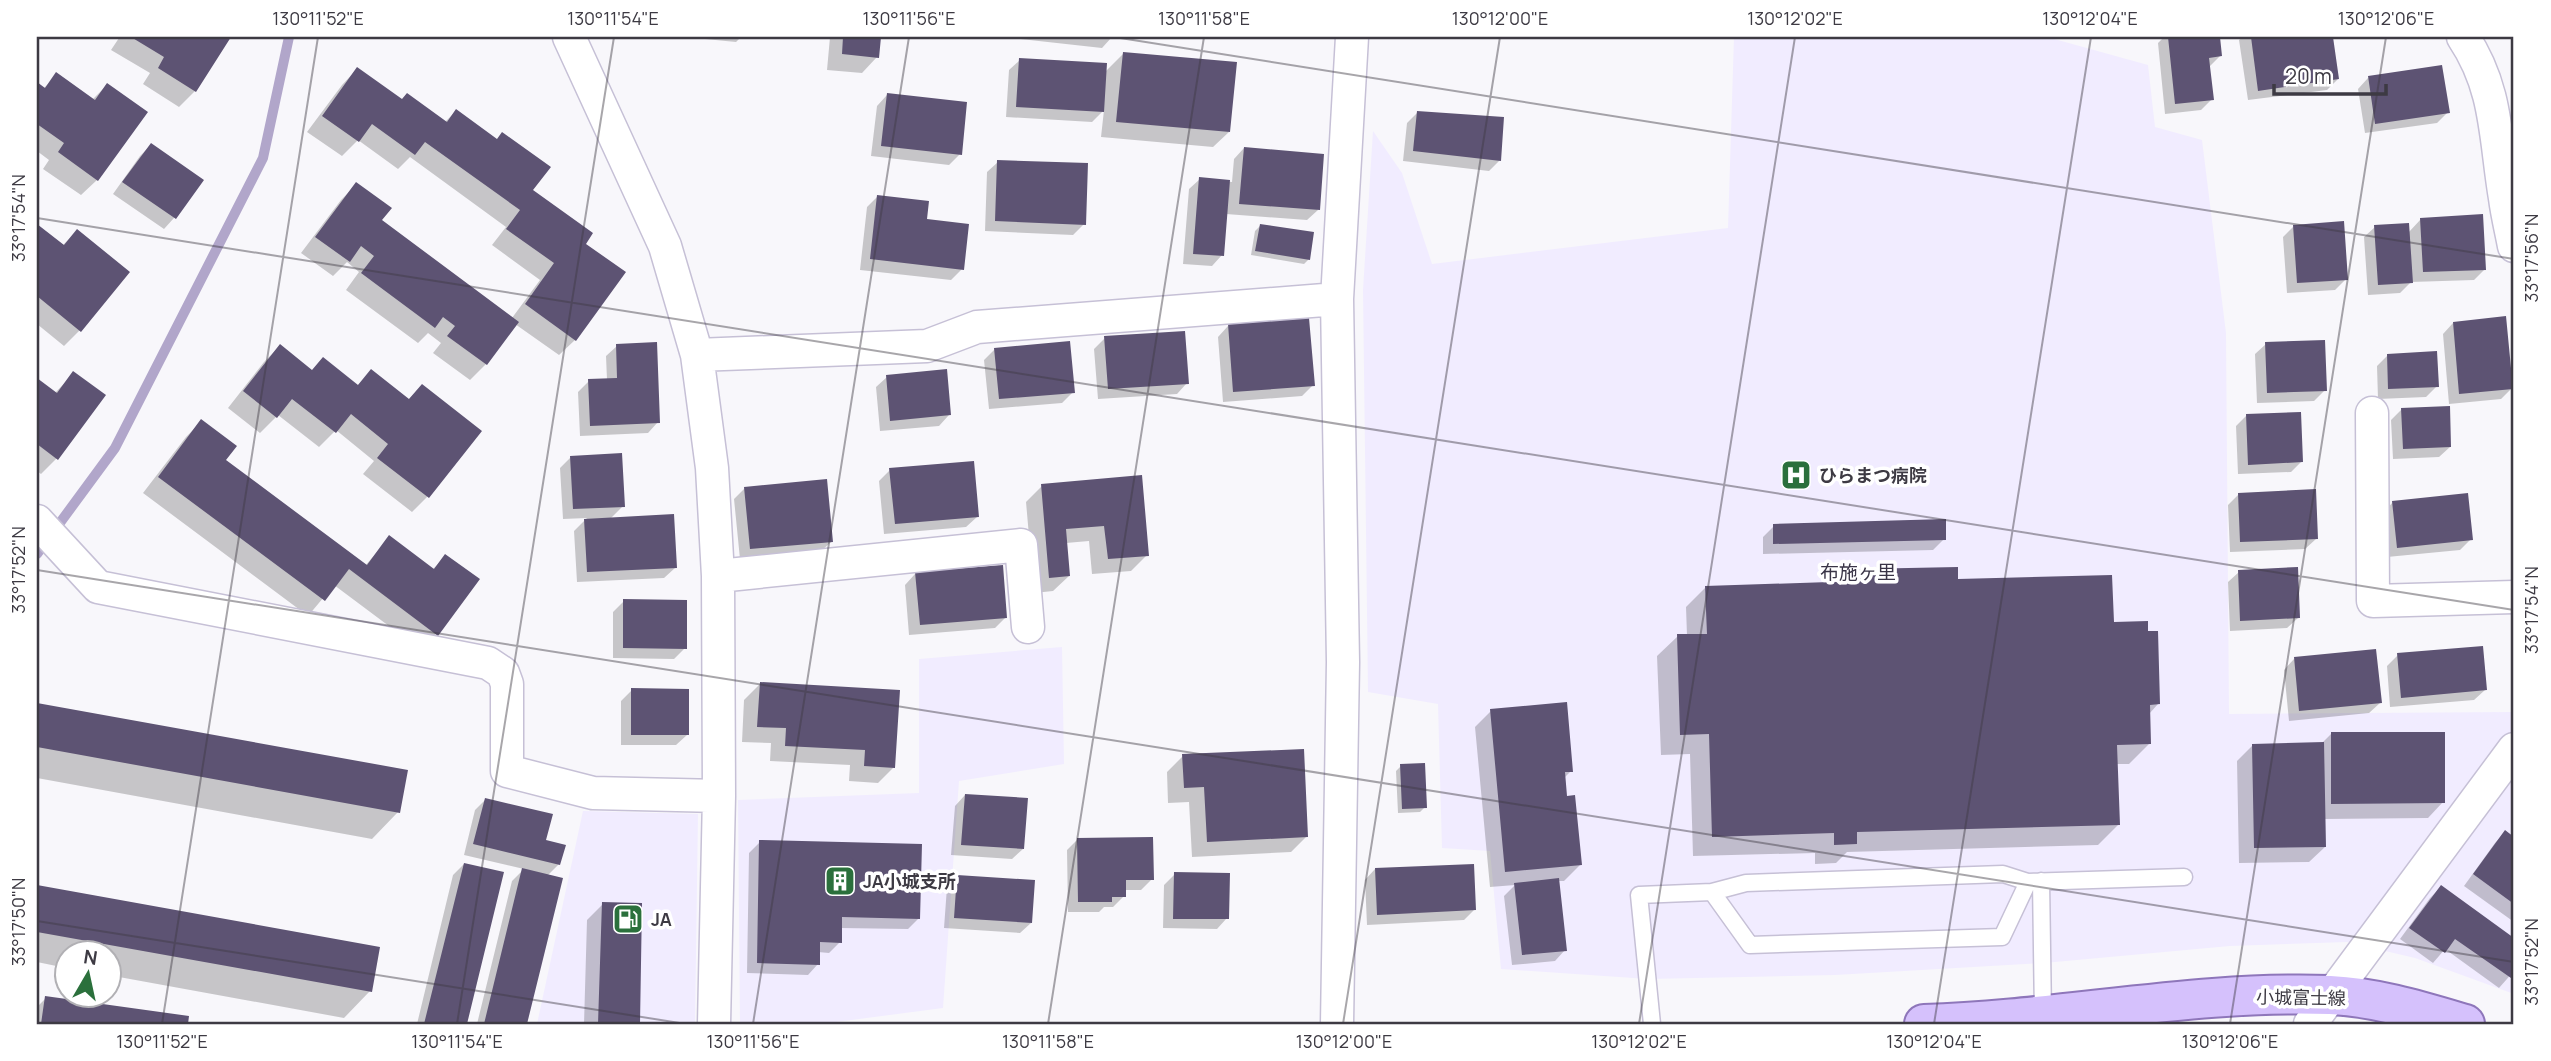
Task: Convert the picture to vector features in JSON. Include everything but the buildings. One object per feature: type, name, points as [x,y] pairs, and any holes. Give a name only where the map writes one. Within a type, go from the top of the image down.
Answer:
[{"type":"main road","name":"小城富士線","points":[[1924,1024],[2043,1016],[2240,996],[2321,1010],[2404,1005],[2465,1024]]},
{"type":"street","points":[[569,37],[665,246],[696,355],[712,468],[718,576],[719,796],[714,1024]]},
{"type":"street","points":[[1337,1024],[1343,663],[1337,299],[1352,37]]},
{"type":"street","points":[[2463,37],[2491,96],[2509,196],[2514,246]]},
{"type":"street","points":[[696,355],[927,346],[977,327],[1337,299]]},
{"type":"street","points":[[2372,413],[2373,601],[2514,597]]},
{"type":"street","points":[[37,521],[98,587],[488,663],[503,673],[507,684],[507,771],[593,793],[719,796]]},
{"type":"street","points":[[718,576],[1021,545],[1028,627]]},
{"type":"street","points":[[2321,1010],[2514,749]]},
{"type":"lane","points":[[1653,1024],[1639,895],[1712,892],[1746,883],[2003,874],[2035,882],[2185,877]]},
{"type":"lane","points":[[1712,892],[1751,945],[2002,937],[2035,882]]},
{"type":"lane","points":[[2035,882],[2043,1016]]},
{"type":"shaded area","name":"ひらまつ病院","points":[[1734,37],[2047,37],[2148,65],[2155,127],[2202,140],[2226,333],[2229,714],[2514,712],[2514,994],[2415,958],[2347,942],[2230,946],[2044,963],[1835,975],[1648,979],[1501,969],[1490,851],[1442,848],[1438,704],[1368,692],[1363,290],[1373,131],[1402,173],[1432,264],[1728,228]]},
{"type":"shaded area","points":[[1062,647],[1064,764],[959,781],[943,1008],[821,1024],[740,1024],[738,800],[919,793],[919,659]]},
{"type":"shaded area","name":"JA","points":[[583,811],[698,814],[695,1024],[537,1024]]},
{"type":"waterway","points":[[37,554],[115,448],[263,158],[289,37]]},
{"type":"place","name":"ひらまつ病院","points":[[1796,475]]},
{"type":"place","name":"JA小城支所","points":[[840,881]]},
{"type":"place","name":"JA","points":[[628,919]]},
{"type":"district","name":"布施ヶ里","points":[[1858,572]]}]
